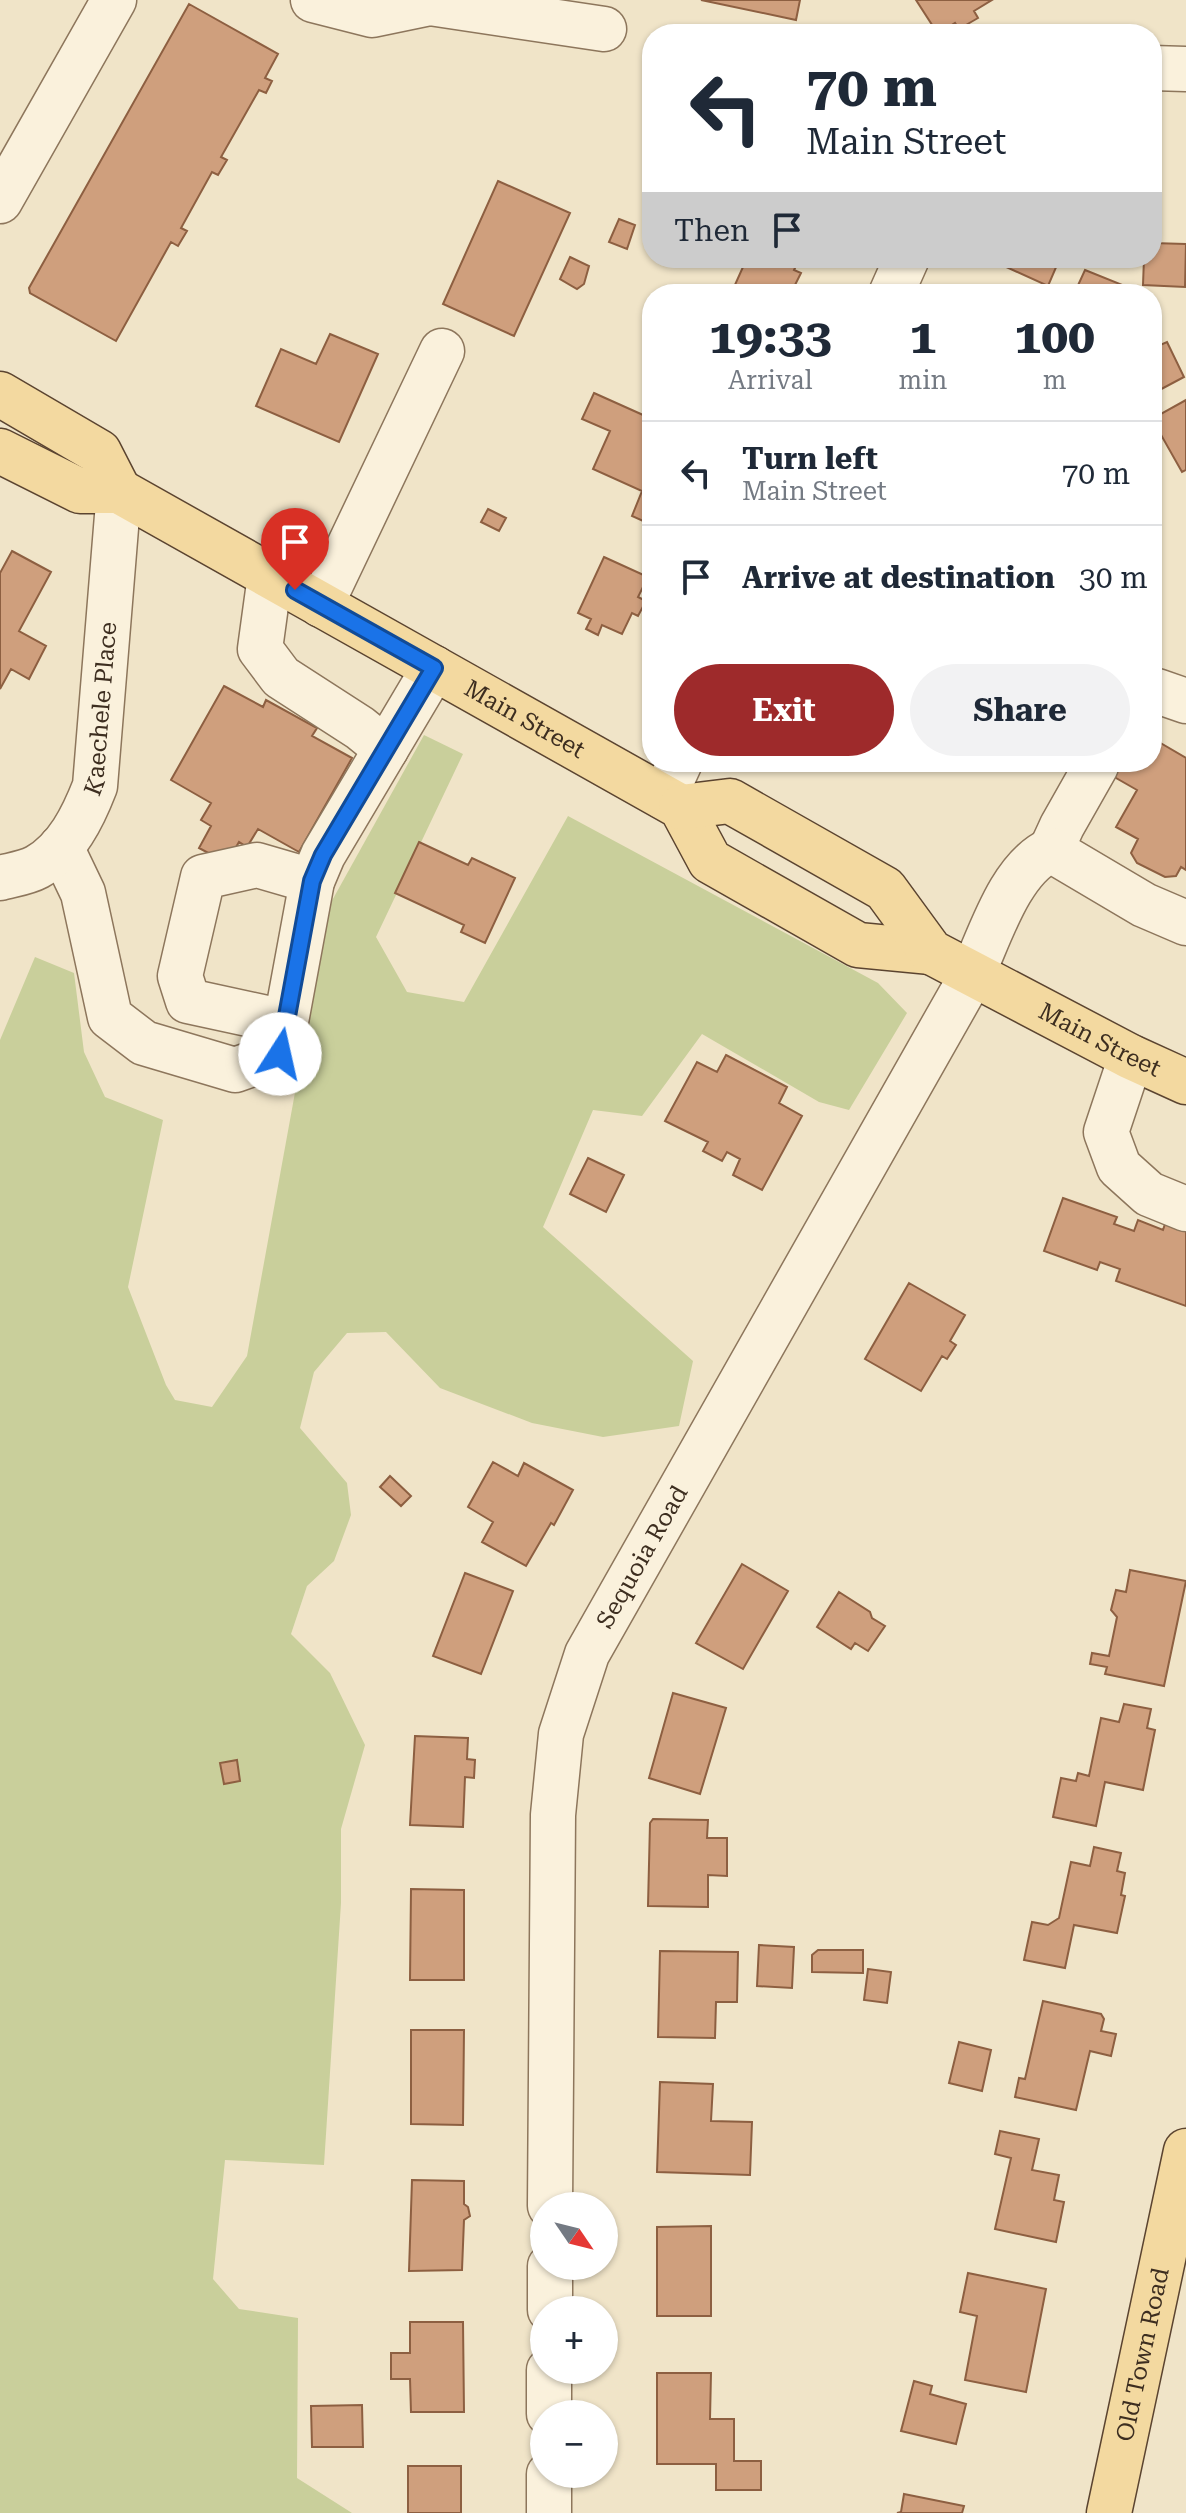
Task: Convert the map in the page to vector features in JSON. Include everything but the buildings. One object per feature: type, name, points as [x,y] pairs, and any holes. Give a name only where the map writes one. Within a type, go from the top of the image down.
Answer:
[{"type":"main road","points":[[0,394],[99,452],[119,491]]},
{"type":"main road","name":"Main Street","points":[[0,451],[80,491],[119,491],[434,668],[675,789],[730,801],[885,889],[931,952]]},
{"type":"main road","name":"Main Street","points":[[675,789],[710,861],[858,945],[931,952],[1131,1057],[1186,1082]]},
{"type":"main road","name":"Old Town Road","points":[[1109,2513],[1186,2151]]},
{"type":"street","points":[[0,201],[114,0]]},
{"type":"street","points":[[313,0],[372,15],[430,3],[604,29]]},
{"type":"street","points":[[1162,68],[1186,69]]},
{"type":"street","points":[[321,605],[442,351]]},
{"type":"street","name":"Kaechele Place","points":[[0,878],[36,868],[61,847],[83,817],[95,786],[119,491]]},
{"type":"street","points":[[270,576],[260,649],[281,677],[360,728],[386,749]]},
{"type":"street","points":[[61,847],[83,893],[110,1017],[144,1043],[235,1070],[280,1054],[312,881],[323,855],[434,668]]},
{"type":"street","points":[[1162,693],[1186,701]]},
{"type":"street","points":[[1093,772],[1051,850],[1144,905],[1186,923]]},
{"type":"street","name":"Sequoia Road","points":[[550,2192],[553,1815],[561,1734],[587,1654],[972,975],[1013,888],[1031,863],[1051,850]]},
{"type":"street","points":[[285,1022],[188,1001],[180,976],[203,877],[257,865],[312,881]]},
{"type":"street","points":[[1131,1057],[1106,1132],[1119,1167],[1149,1194],[1186,1209]]},
{"type":"street","points":[[549,2488],[549,2513]]},
{"type":"green space","points":[[424,735],[463,754],[376,937],[407,992],[464,1002],[568,816],[878,983],[907,1013],[849,1110],[819,1102],[702,1034],[642,1116],[593,1110],[543,1227],[693,1361],[679,1426],[603,1437],[532,1423],[440,1388],[386,1332],[347,1333],[314,1372],[300,1428],[347,1483],[351,1515],[334,1561],[307,1586],[291,1634],[330,1673],[365,1745],[341,1829],[341,1903],[324,2165],[225,2160],[213,2279],[239,2309],[298,2318],[297,2478],[352,2513],[0,2513],[0,1040],[35,957],[74,973],[84,1052],[105,1097],[163,1120],[128,1287],[166,1385],[175,1400],[212,1407],[247,1356],[329,906]]},
{"type":"route","points":[[280,1054],[312,881],[323,855],[434,668],[295,590]]}]
